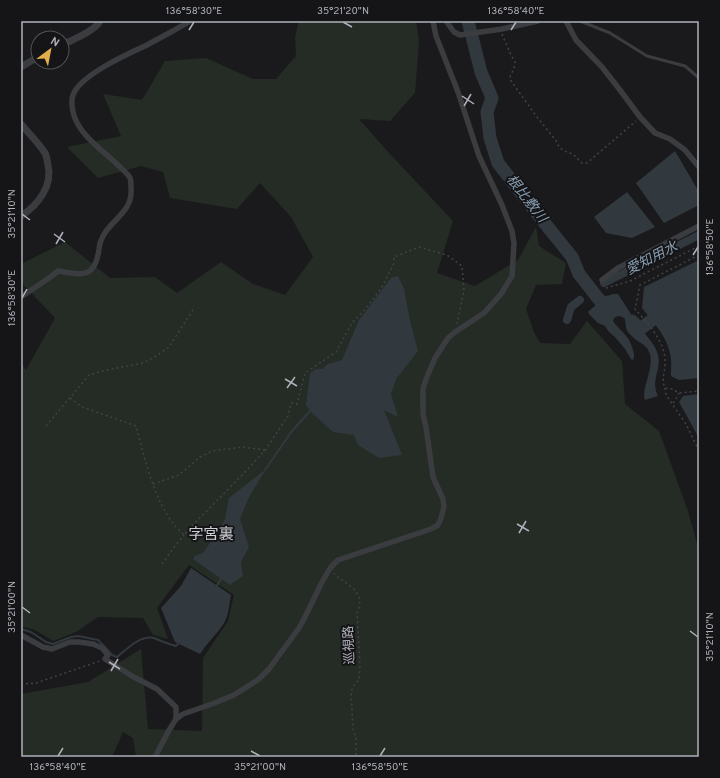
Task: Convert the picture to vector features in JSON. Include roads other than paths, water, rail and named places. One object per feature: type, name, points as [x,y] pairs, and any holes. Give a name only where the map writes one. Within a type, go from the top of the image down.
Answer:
[{"type":"street","points":[[70,41],[93,29],[100,21]]},
{"type":"street","points":[[21,297],[58,271],[78,274],[90,272],[95,266],[100,243],[104,233],[129,206],[131,195],[130,178],[78,127],[72,108],[72,97],[75,89],[83,80],[123,56],[190,21]]},
{"type":"street","points":[[155,757],[176,719],[183,714],[234,695],[259,679],[269,669],[299,628],[321,584],[332,566],[338,560],[431,529],[438,524],[441,518],[444,507],[443,499],[434,477],[423,414],[423,389],[435,358],[448,338],[484,313],[501,294],[512,276],[514,243],[512,231],[502,205],[479,156],[458,92],[436,36],[433,21]]},
{"type":"street","points":[[446,21],[454,32],[468,34],[538,21]]},
{"type":"street","points":[[566,21],[576,40],[602,67],[640,117],[655,133],[670,139],[685,150],[699,167]]},
{"type":"street","points":[[21,67],[30,62]]},
{"type":"street","points":[[21,124],[46,154],[49,169],[47,184],[43,194],[36,204],[21,216]]},
{"type":"street","points":[[602,280],[618,268],[699,226]]},
{"type":"street","points":[[21,635],[44,647],[52,649],[70,642],[93,644],[102,648],[108,655],[105,659],[132,676],[157,689],[176,707],[176,719]]},
{"type":"lane","points":[[580,21],[610,33],[647,56],[684,66],[699,78]]},
{"type":"waterway","name":"根比敷川","points":[[468,21],[481,72],[492,98],[487,112],[490,138],[498,163],[572,257],[579,274],[601,302],[615,303]]},
{"type":"waterway","name":"愛知用水","points":[[604,283],[699,235]]},
{"type":"waterway","name":"愛知用水","points":[[567,320],[571,307],[580,300]]},
{"type":"waterway","name":"根比敷川","points":[[632,321],[640,329],[652,320]]},
{"type":"waterway","points":[[265,470],[292,431],[310,411]]},
{"type":"waterway","points":[[216,587],[222,577]]},
{"type":"waterway","points":[[21,629],[31,632],[46,642],[53,644],[78,636],[98,640],[112,655],[117,657],[134,643],[144,639],[154,638],[176,646],[180,642]]},
{"type":"district","name":"字宮裏","points":[[211,535]]}]
